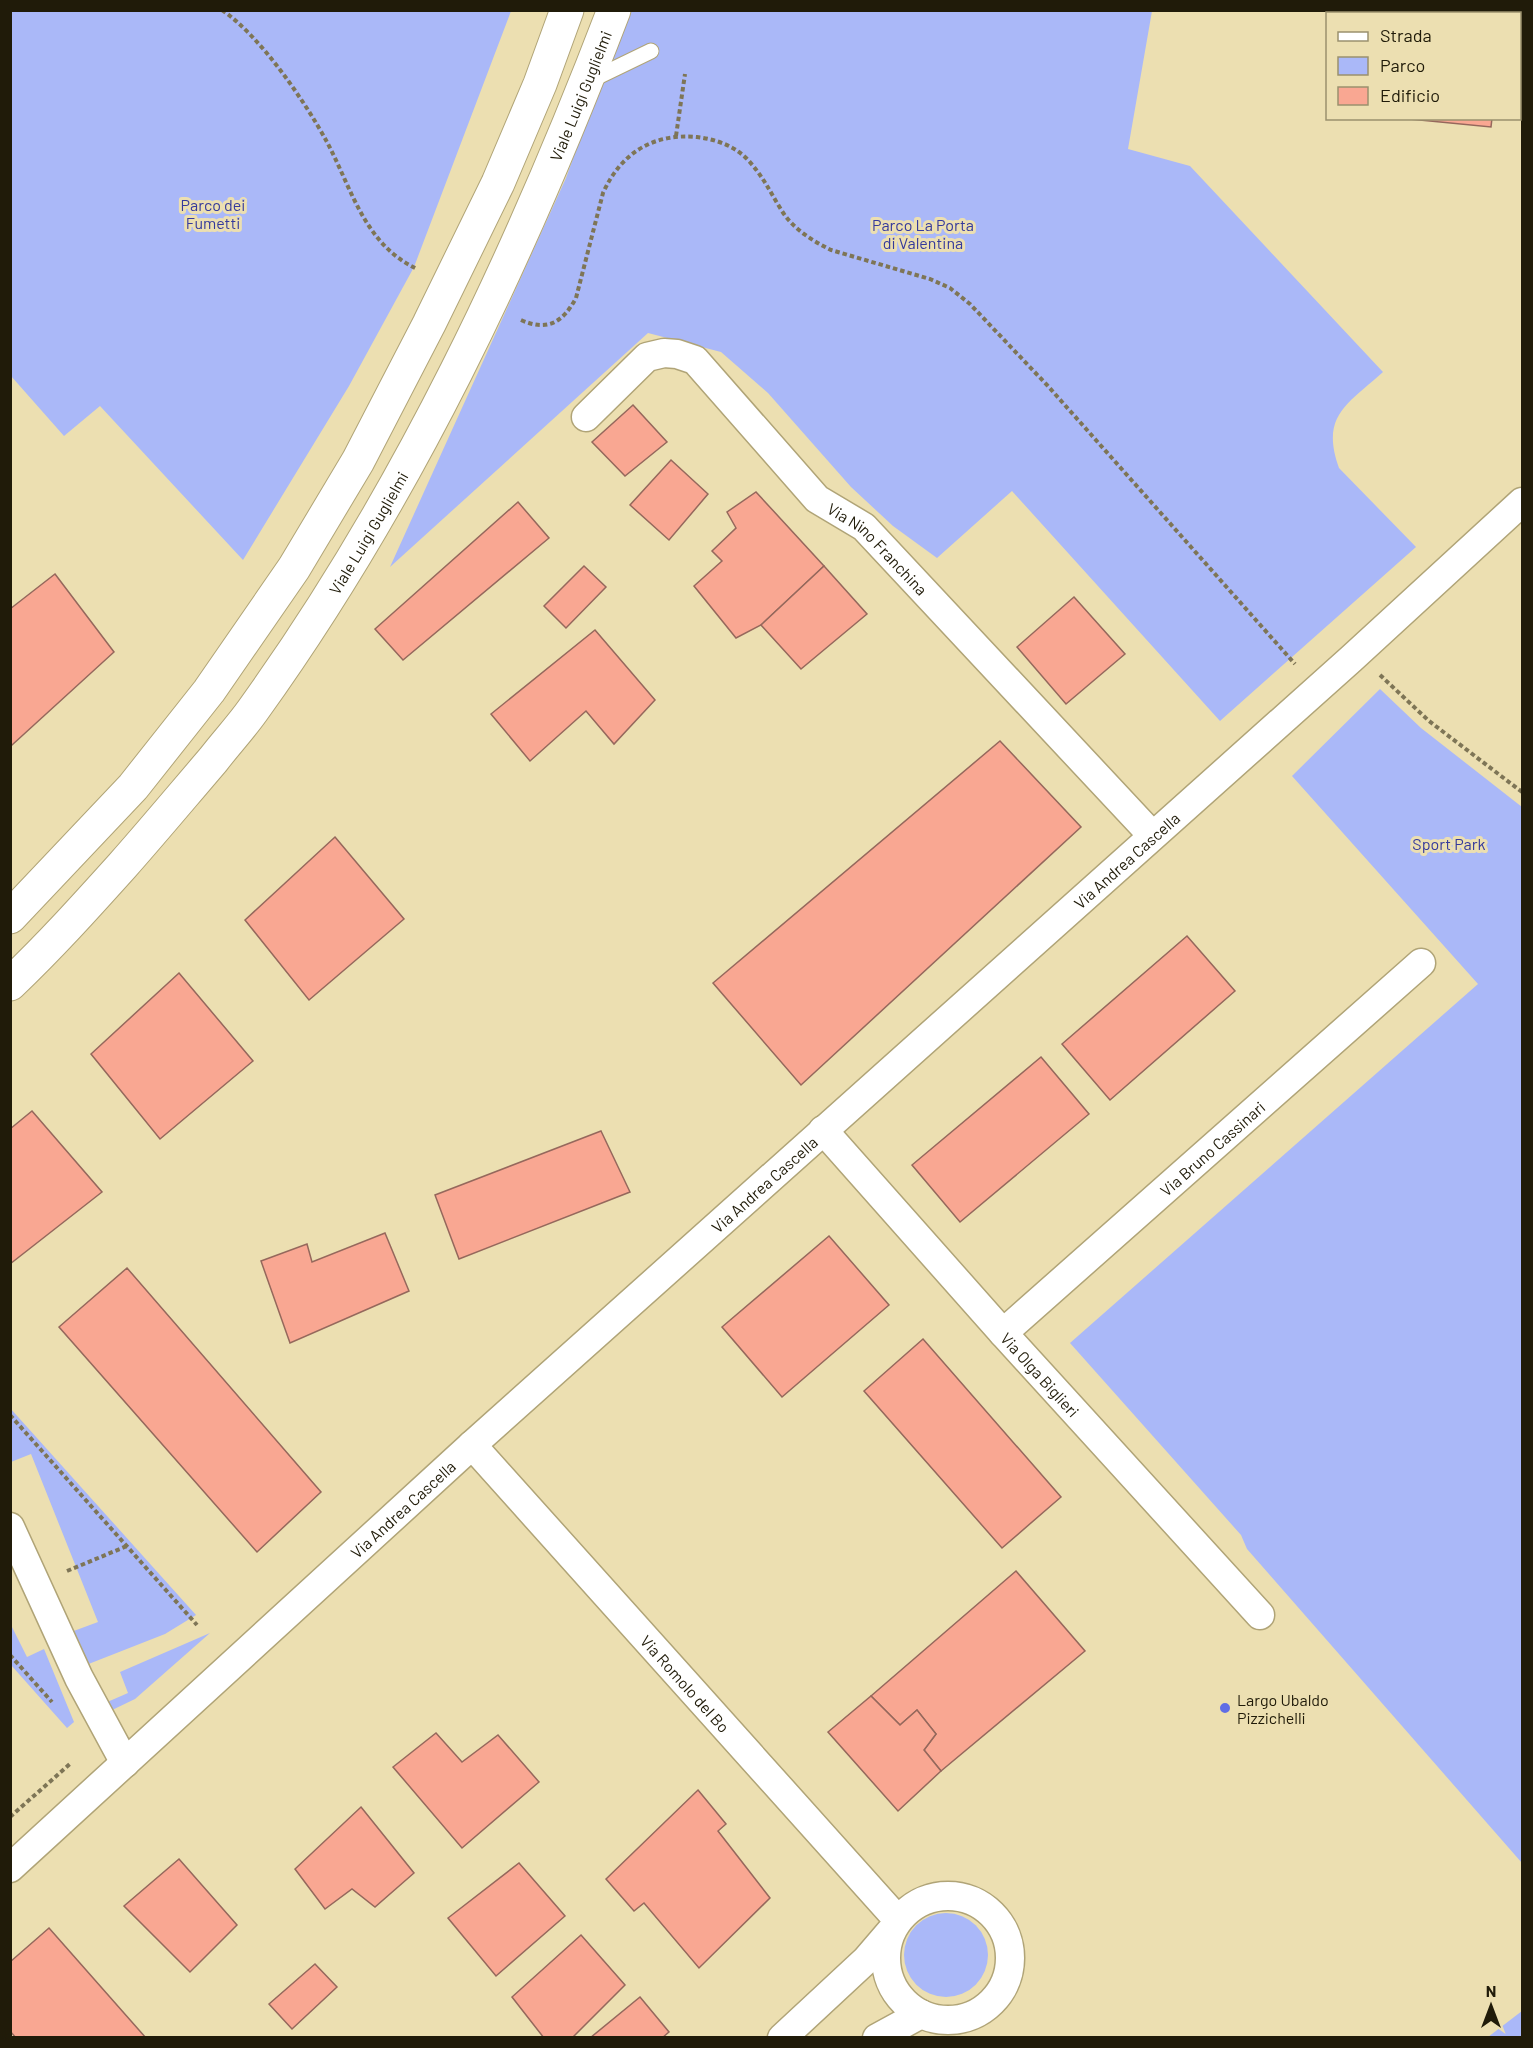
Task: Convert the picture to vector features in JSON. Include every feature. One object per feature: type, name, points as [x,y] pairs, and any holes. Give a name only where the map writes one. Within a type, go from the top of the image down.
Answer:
[{"type":"street","points":[[10,917],[133,787],[209,691],[294,567],[358,461],[429,324],[498,183],[540,84],[567,10]]},
{"type":"street","name":"Viale Luigi Guglielmi","points":[[10,984],[48,948],[134,852],[252,712],[332,593],[398,484],[490,305],[562,144],[614,10]]},
{"type":"street","name":"Via Nino Franchina","points":[[586,417],[647,357],[664,353],[677,354],[695,360],[817,498],[864,527],[1152,835]]},
{"type":"street","name":"Via Andrea Cascella","points":[[10,1868],[472,1445],[1351,659],[1522,502]]},
{"type":"street","name":"Via Bruno Cassinari","points":[[1003,1333],[1421,963]]},
{"type":"street","name":"Via Olga Biglieri","points":[[823,1130],[1003,1333],[1260,1615]]},
{"type":"street","name":"Via Romolo del Bo","points":[[472,1445],[894,1926]]},
{"type":"street","points":[[10,1527],[79,1678],[125,1763]]},
{"type":"street","points":[[782,2037],[866,1960],[907,1909],[918,1902],[939,1896],[962,1897],[981,1904],[995,1916],[1001,1926],[1008,1946],[1007,1977],[993,2003],[984,2010],[954,2020],[932,2018],[905,2005],[889,1980],[885,1960],[894,1926]]},
{"type":"street","points":[[877,2037],[921,2013]]},
{"type":"lane","points":[[586,82],[651,51]]},
{"type":"path","points":[[222,10],[249,34],[298,95],[326,141],[375,236],[402,261],[422,271]]},
{"type":"path","points":[[676,136],[685,74]]},
{"type":"path","points":[[515,318],[542,326],[558,321],[568,311],[576,298],[595,219],[609,180],[620,166],[639,149],[654,140],[676,136],[711,138],[745,156],[760,173],[787,218],[818,244],[941,283],[970,304],[1054,394],[1295,664]]},
{"type":"path","points":[[1373,669],[1429,721],[1522,792]]},
{"type":"path","points":[[10,1415],[197,1625]]},
{"type":"path","points":[[36,1583],[127,1546]]},
{"type":"green space","name":"Parco La Porta di Valentina","points":[[626,10],[1152,11],[1128,149],[1190,166],[1383,372],[1341,412],[1335,423],[1334,450],[1339,468],[1416,547],[1220,721],[1012,491],[937,558],[893,526],[851,487],[768,393],[721,352],[648,333],[390,567],[566,178]]},
{"type":"green space","name":"Parco dei Fumetti","points":[[10,11],[511,11],[414,267],[349,386],[243,560],[100,406],[64,436],[11,376]]},
{"type":"green space","name":"Sport Park","points":[[1380,689],[1421,728],[1522,807],[1522,1863],[1247,1549],[1241,1535],[1070,1343],[1478,984],[1292,776]]},
{"type":"green space","points":[[10,1408],[196,1615],[165,1634],[86,1665],[71,1632],[98,1622],[31,1454],[11,1462]]},
{"type":"green space","points":[[10,1623],[27,1657],[44,1649],[74,1722],[67,1728],[11,1665]]},
{"type":"green space","points":[[210,1633],[135,1699],[108,1712],[105,1703],[128,1693],[120,1672]]},
{"type":"green space","points":[[946,1913],[962,1916],[981,1932],[988,1955],[985,1971],[969,1990],[946,1997],[930,1994],[911,1978],[904,1955],[907,1939],[923,1920]]},
{"type":"green space","points":[[1522,2011],[1522,2037],[1488,2037]]},
{"type":"building","points":[[1419,120],[1492,120],[1491,127]]},
{"type":"building","points":[[633,405],[667,442],[625,476],[592,442]]},
{"type":"building","points":[[671,460],[708,494],[669,540],[630,505]]},
{"type":"building","points":[[756,492],[824,566],[761,625],[736,638],[694,586],[722,561],[712,551],[736,528],[727,512]]},
{"type":"building","points":[[518,502],[549,538],[403,660],[375,629]]},
{"type":"building","points":[[584,566],[606,587],[566,628],[544,606]]},
{"type":"building","points":[[824,566],[867,614],[801,669],[761,625]]},
{"type":"building","points":[[55,574],[114,652],[12,745],[10,743],[10,609]]},
{"type":"building","points":[[1074,597],[1125,654],[1066,704],[1017,647]]},
{"type":"building","points":[[595,630],[655,700],[614,744],[586,711],[530,761],[491,714]]},
{"type":"building","points":[[1000,741],[1081,827],[801,1085],[713,983]]},
{"type":"building","points":[[335,837],[404,919],[309,1000],[245,920]]},
{"type":"building","points":[[1187,936],[1235,991],[1110,1100],[1062,1044]]},
{"type":"building","points":[[179,973],[253,1061],[160,1139],[91,1054]]},
{"type":"building","points":[[1041,1057],[1089,1114],[960,1222],[912,1165]]},
{"type":"building","points":[[32,1111],[102,1192],[10,1264],[10,1129]]},
{"type":"building","points":[[601,1131],[630,1192],[459,1259],[435,1195]]},
{"type":"building","points":[[385,1233],[409,1291],[290,1343],[261,1261],[307,1244],[312,1262]]},
{"type":"building","points":[[829,1236],[889,1305],[782,1397],[722,1327]]},
{"type":"building","points":[[127,1268],[321,1492],[257,1552],[59,1327]]},
{"type":"building","points":[[923,1339],[1061,1497],[1002,1548],[864,1391]]},
{"type":"building","points":[[1016,1571],[1085,1651],[941,1771],[924,1750],[936,1734],[917,1710],[900,1725],[871,1696]]},
{"type":"building","points":[[871,1696],[900,1725],[917,1710],[936,1734],[924,1750],[941,1771],[898,1811],[828,1732]]},
{"type":"building","points":[[436,1733],[462,1762],[498,1735],[539,1782],[462,1848],[393,1767]]},
{"type":"building","points":[[698,1790],[726,1824],[718,1831],[770,1898],[699,1968],[644,1903],[634,1911],[606,1879]]},
{"type":"building","points":[[361,1807],[414,1873],[375,1907],[352,1889],[325,1909],[295,1869]]},
{"type":"building","points":[[179,1859],[237,1925],[190,1972],[124,1906]]},
{"type":"building","points":[[519,1863],[565,1916],[496,1976],[448,1918]]},
{"type":"building","points":[[49,1928],[146,2038],[16,2038],[10,2031],[10,1962]]},
{"type":"building","points":[[581,1935],[625,1985],[572,2038],[544,2038],[512,1997]]},
{"type":"building","points":[[315,1964],[337,1987],[292,2029],[269,2004]]},
{"type":"building","points":[[640,1997],[669,2032],[662,2038],[590,2038]]},
{"type":"place","name":"Largo Ubaldo Pizzichelli","points":[[1225,1708]]}]
